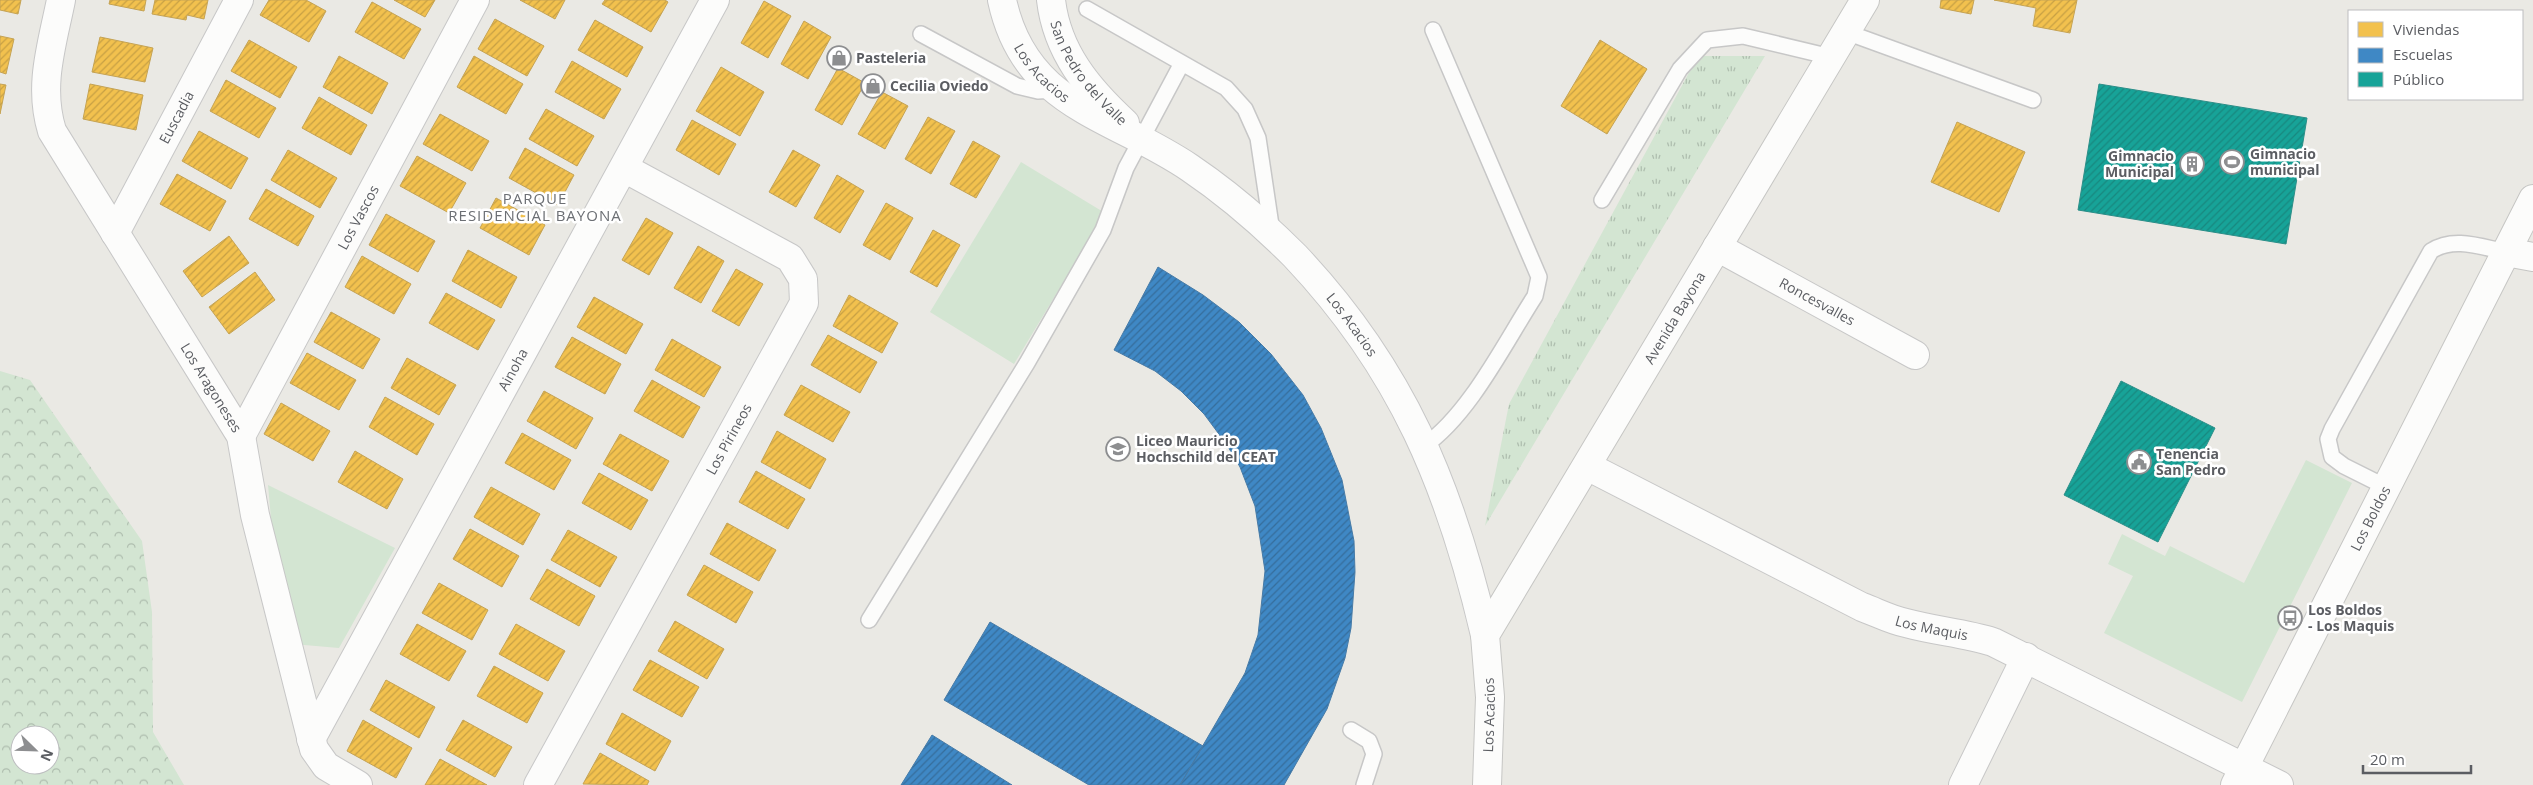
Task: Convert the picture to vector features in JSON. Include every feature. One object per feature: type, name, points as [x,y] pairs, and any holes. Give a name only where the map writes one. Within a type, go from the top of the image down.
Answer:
[{"type":"street","name":"Los Aragoneses","points":[[61,0],[46,78],[46,112],[52,131],[241,436],[255,515],[311,739],[319,757],[326,766],[358,785]]},
{"type":"street","name":"Euscadia","points":[[115,233],[239,0]]},
{"type":"street","name":"Los Vascos","points":[[241,436],[475,0]]},
{"type":"street","name":"Ainoha","points":[[311,739],[716,0]]},
{"type":"street","name":"Los Acacios","points":[[1002,0],[1006,18],[1024,56],[1054,90],[1109,125],[1141,138],[1190,168],[1222,191],[1273,236],[1332,297],[1366,341],[1410,413],[1452,511],[1470,572],[1485,635],[1490,697],[1487,785]]},
{"type":"street","name":"San Pedro del Valle","points":[[1050,0],[1056,25],[1070,62],[1106,105],[1141,138]]},
{"type":"street","name":"Avenida Bayona","points":[[1485,635],[1865,0]]},
{"type":"street","name":"Los Pirineos","points":[[538,785],[804,303],[803,279],[790,258],[624,168]]},
{"type":"street","name":"Los Boldos","points":[[2239,776],[2533,199]]},
{"type":"street","name":"Roncesvalles","points":[[1717,247],[1915,355]]},
{"type":"street","points":[[2506,252],[2533,257]]},
{"type":"street","name":"Los Maquis","points":[[1587,466],[1862,607],[1903,623],[1938,631],[1966,633],[1993,642],[2026,657],[2239,776],[2279,785]]},
{"type":"street","points":[[1962,785],[2026,657]]},
{"type":"lane","points":[[1087,9],[1226,88],[1249,116],[1258,138],[1273,236]]},
{"type":"lane","points":[[1424,446],[1442,433],[1463,409],[1535,296],[1539,285],[1539,277],[1433,30]]},
{"type":"lane","points":[[1846,32],[2033,100]]},
{"type":"lane","points":[[921,34],[1017,86],[1038,92],[1054,90]]},
{"type":"lane","points":[[1602,200],[1680,69],[1707,40],[1743,36],[1831,57]]},
{"type":"lane","points":[[869,620],[1027,363],[1103,230],[1126,168],[1182,63]]},
{"type":"lane","points":[[2386,487],[2344,466],[2332,457],[2328,439],[2332,429],[2431,251],[2442,244],[2454,242],[2506,252]]},
{"type":"lane","points":[[1351,730],[1369,741],[1374,754],[1364,785]]},
{"type":"green space","points":[[1698,56],[1765,56],[1485,526],[1509,404]]},
{"type":"green space","points":[[1021,162],[1105,213],[1014,364],[930,312]]},
{"type":"green space","points":[[0,371],[30,380],[142,541],[152,612],[153,732],[184,785],[0,785]]},
{"type":"green space","points":[[2306,460],[2352,483],[2242,702],[2104,633],[2133,576],[2108,564],[2122,534],[2165,556],[2170,546],[2244,583]]},
{"type":"green space","points":[[268,485],[395,548],[339,648],[293,644],[275,563]]},
{"type":"building: Viviendas","points":[[0,0],[21,0],[18,14],[0,10]]},
{"type":"building: Viviendas","points":[[110,0],[146,0],[144,11],[109,4]]},
{"type":"building: Viviendas","points":[[155,0],[208,0],[204,19],[187,15],[186,20],[152,14]]},
{"type":"building: Viviendas","points":[[269,0],[306,0],[326,11],[309,42],[260,15]]},
{"type":"building: Viviendas","points":[[394,0],[435,0],[425,17]]},
{"type":"building: Viviendas","points":[[520,0],[565,0],[555,19]]},
{"type":"building: Viviendas","points":[[605,0],[665,0],[668,2],[651,32],[602,4]]},
{"type":"building: Viviendas","points":[[1941,0],[1974,0],[1971,14],[1940,8]]},
{"type":"building: Viviendas","points":[[1994,0],[2077,0],[2070,33],[2033,26],[2036,8]]},
{"type":"building: Viviendas","points":[[764,1],[791,16],[768,58],[741,43]]},
{"type":"building: Viviendas","points":[[372,2],[421,29],[404,59],[355,32]]},
{"type":"building: Viviendas","points":[[495,19],[544,46],[527,76],[478,49]]},
{"type":"building: Viviendas","points":[[595,20],[643,47],[627,77],[578,50]]},
{"type":"building: Viviendas","points":[[804,21],[831,37],[808,79],[781,64]]},
{"type":"building: Viviendas","points":[[0,36],[14,39],[6,74],[0,72]]},
{"type":"building: Viviendas","points":[[100,37],[153,48],[145,82],[92,72]]},
{"type":"building: Viviendas","points":[[249,40],[297,67],[280,98],[231,71]]},
{"type":"building: Viviendas","points":[[1600,40],[1647,69],[1607,134],[1561,106]]},
{"type":"building: Viviendas","points":[[339,56],[388,83],[372,114],[323,87]]},
{"type":"building: Viviendas","points":[[474,56],[523,84],[506,114],[457,87]]},
{"type":"building: Viviendas","points":[[572,61],[621,89],[604,119],[555,92]]},
{"type":"building: Viviendas","points":[[721,67],[764,92],[740,136],[696,111]]},
{"type":"building: Viviendas","points":[[838,68],[865,83],[842,125],[815,110]]},
{"type":"building: Viviendas","points":[[226,80],[276,108],[259,138],[210,111]]},
{"type":"building: Viviendas","points":[[0,84],[6,85],[0,114]]},
{"type":"building: Viviendas","points":[[90,84],[143,95],[136,130],[83,119]]},
{"type":"building: Viviendas","points":[[882,92],[908,106],[885,149],[858,134]]},
{"type":"building: Viviendas","points":[[319,97],[367,125],[351,155],[302,128]]},
{"type":"building: Viviendas","points":[[546,109],[594,136],[577,166],[529,139]]},
{"type":"building: Viviendas","points":[[440,114],[489,141],[472,171],[423,144]]},
{"type":"building: Viviendas","points":[[928,117],[955,131],[931,174],[905,159]]},
{"type":"building: Viviendas","points":[[692,120],[736,144],[719,175],[676,150]]},
{"type":"building: Viviendas","points":[[1957,122],[2025,152],[1999,212],[1931,182]]},
{"type":"building: Viviendas","points":[[199,131],[248,158],[231,189],[182,161]]},
{"type":"building: Viviendas","points":[[973,141],[1000,156],[976,198],[950,184]]},
{"type":"building: Viviendas","points":[[525,148],[574,175],[558,205],[509,178]]},
{"type":"building: Viviendas","points":[[288,150],[337,178],[320,208],[271,180]]},
{"type":"building: Viviendas","points":[[793,150],[820,165],[796,207],[769,192]]},
{"type":"building: Viviendas","points":[[417,156],[466,183],[449,213],[400,186]]},
{"type":"building: Viviendas","points":[[177,174],[226,201],[210,231],[160,204]]},
{"type":"building: Viviendas","points":[[837,175],[864,191],[840,233],[814,218]]},
{"type":"building: Viviendas","points":[[266,189],[314,216],[298,246],[249,219]]},
{"type":"building: Viviendas","points":[[496,198],[545,225],[529,255],[480,228]]},
{"type":"building: Viviendas","points":[[886,203],[913,218],[890,260],[863,245]]},
{"type":"building: Viviendas","points":[[386,214],[435,241],[418,272],[369,245]]},
{"type":"building: Viviendas","points":[[646,218],[673,233],[649,275],[622,260]]},
{"type":"building: Viviendas","points":[[933,230],[960,245],[937,287],[910,272]]},
{"type":"building: Viviendas","points":[[229,236],[249,263],[202,297],[183,271]]},
{"type":"building: Viviendas","points":[[698,246],[724,261],[701,303],[674,288]]},
{"type":"building: Viviendas","points":[[468,250],[517,277],[501,308],[452,281]]},
{"type":"building: Viviendas","points":[[362,256],[411,284],[394,314],[345,287]]},
{"type":"building: Viviendas","points":[[736,269],[763,284],[739,326],[712,311]]},
{"type":"building: Viviendas","points":[[255,272],[275,300],[229,334],[209,307]]},
{"type":"building: Viviendas","points":[[446,293],[495,320],[478,350],[429,323]]},
{"type":"building: Viviendas","points":[[849,295],[898,323],[882,353],[833,326]]},
{"type":"building: Viviendas","points":[[594,297],[643,324],[626,354],[577,327]]},
{"type":"building: Viviendas","points":[[331,312],[380,339],[363,369],[314,342]]},
{"type":"building: Viviendas","points":[[828,335],[877,362],[860,393],[811,365]]},
{"type":"building: Viviendas","points":[[572,337],[621,364],[605,394],[555,367]]},
{"type":"building: Viviendas","points":[[672,339],[721,367],[704,397],[655,370]]},
{"type":"building: Viviendas","points":[[307,353],[356,380],[339,410],[290,383]]},
{"type":"building: Viviendas","points":[[407,358],[456,385],[439,415],[391,388]]},
{"type":"building: Viviendas","points":[[652,380],[700,407],[683,438],[634,411]]},
{"type":"building: Viviendas","points":[[801,385],[850,412],[833,442],[784,415]]},
{"type":"building: Viviendas","points":[[544,391],[593,418],[576,449],[527,421]]},
{"type":"building: Viviendas","points":[[385,397],[434,424],[417,455],[369,427]]},
{"type":"building: Viviendas","points":[[281,403],[330,431],[313,461],[264,434]]},
{"type":"building: Viviendas","points":[[777,431],[826,459],[810,489],[761,462]]},
{"type":"building: Viviendas","points":[[522,433],[571,460],[554,490],[505,463]]},
{"type":"building: Viviendas","points":[[620,434],[669,461],[652,491],[603,464]]},
{"type":"building: Viviendas","points":[[355,451],[403,479],[387,509],[338,482]]},
{"type":"building: Viviendas","points":[[756,471],[805,499],[788,529],[739,502]]},
{"type":"building: Viviendas","points":[[599,473],[648,500],[631,530],[582,503]]},
{"type":"building: Viviendas","points":[[491,487],[540,514],[523,545],[474,517]]},
{"type":"building: Viviendas","points":[[727,523],[776,550],[759,581],[710,554]]},
{"type":"building: Viviendas","points":[[470,529],[519,556],[502,587],[453,559]]},
{"type":"building: Viviendas","points":[[568,530],[617,557],[600,587],[551,560]]},
{"type":"building: Viviendas","points":[[704,565],[753,592],[736,623],[687,595]]},
{"type":"building: Viviendas","points":[[547,569],[595,596],[579,626],[530,599]]},
{"type":"building: Viviendas","points":[[439,583],[488,610],[472,640],[422,613]]},
{"type":"building: Viviendas","points":[[675,621],[724,649],[707,679],[658,651]]},
{"type":"building: Viviendas","points":[[417,624],[466,651],[449,681],[400,654]]},
{"type":"building: Viviendas","points":[[516,624],[565,651],[548,681],[499,654]]},
{"type":"building: Viviendas","points":[[650,660],[699,687],[682,717],[633,690]]},
{"type":"building: Viviendas","points":[[494,666],[543,693],[527,723],[477,696]]},
{"type":"building: Viviendas","points":[[386,680],[435,707],[419,738],[370,710]]},
{"type":"building: Viviendas","points":[[622,713],[671,741],[655,771],[606,744]]},
{"type":"building: Viviendas","points":[[363,720],[412,748],[396,778],[347,751]]},
{"type":"building: Viviendas","points":[[463,720],[512,747],[495,777],[446,750]]},
{"type":"building: Viviendas","points":[[600,753],[649,781],[647,785],[583,784]]},
{"type":"building: Viviendas","points":[[440,759],[487,785],[425,785]]},
{"type":"building: Escuelas","points":[[1158,267],[1203,295],[1239,322],[1271,354],[1303,395],[1321,428],[1342,480],[1354,541],[1355,572],[1351,628],[1345,658],[1327,709],[1284,785],[1180,785],[1245,673],[1258,635],[1265,571],[1255,506],[1240,467],[1227,445],[1204,414],[1181,391],[1155,371],[1114,350]]},
{"type":"building: Escuelas","points":[[990,622],[1203,746],[1180,785],[1089,785],[944,700]]},
{"type":"building: Escuelas","points":[[932,735],[1012,785],[901,785]]},
{"type":"building: Público","name":"Gimnacio Municipal","points":[[2099,84],[2307,118],[2286,244],[2078,210]]},
{"type":"building: Público","name":"Tenencia San Pedro","points":[[2121,381],[2215,428],[2158,542],[2064,495]]},
{"type":"place","name":"Pasteleria","points":[[839,58]]},
{"type":"place","name":"Cecilia Oviedo","points":[[873,86]]},
{"type":"place","name":"Gimnacio municipal","points":[[2232,162]]},
{"type":"place","name":"Gimnacio Municipal","points":[[2192,164]]},
{"type":"place","name":"Liceo Mauricio Hochschild del CEAT","points":[[1118,449]]},
{"type":"place","name":"Tenencia San Pedro","points":[[2139,462]]},
{"type":"place","name":"Los Boldos - Los Maquis","points":[[2290,618]]},
{"type":"district","name":"PARQUE RESIDENCIAL BAYONA","points":[[535,208]]}]
